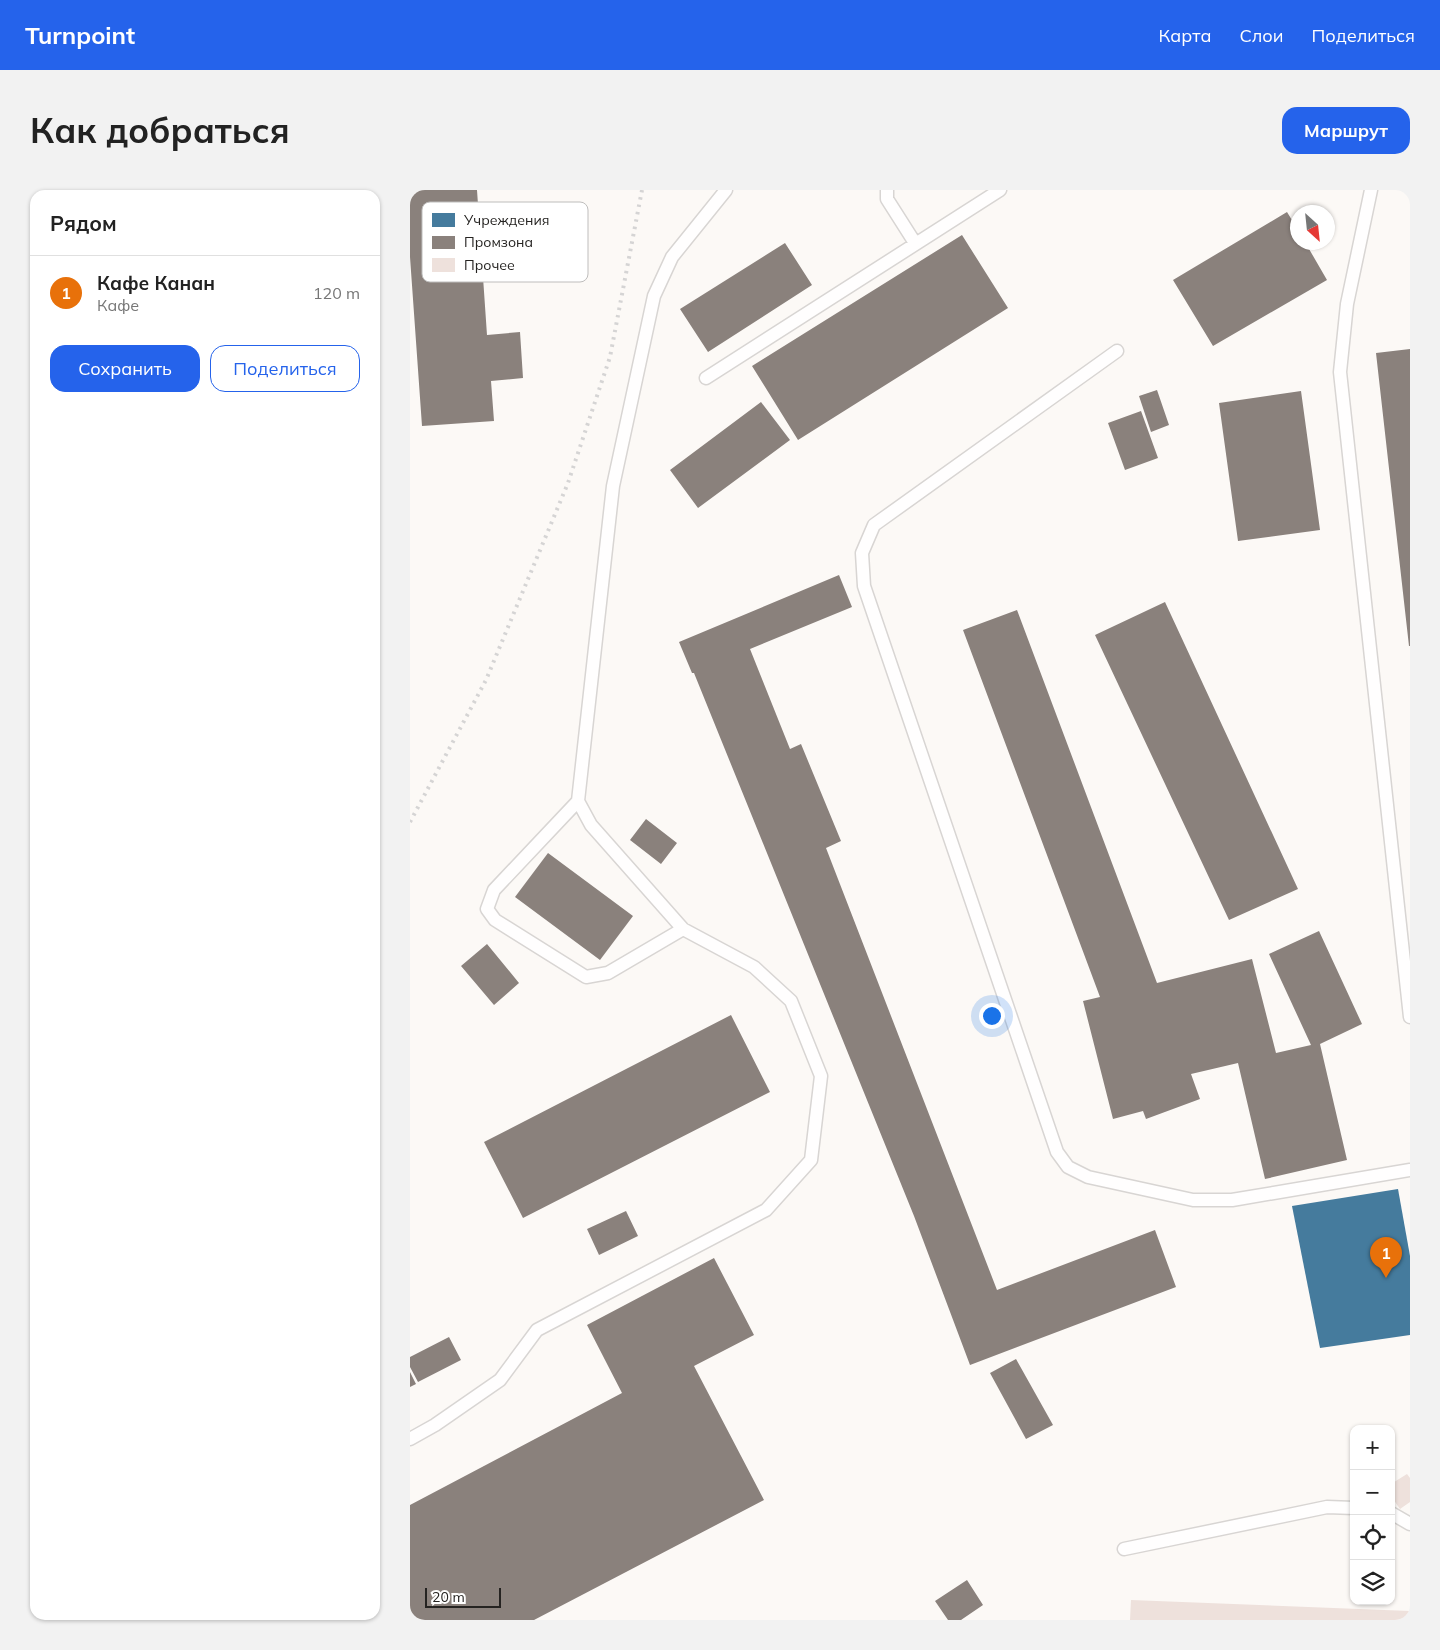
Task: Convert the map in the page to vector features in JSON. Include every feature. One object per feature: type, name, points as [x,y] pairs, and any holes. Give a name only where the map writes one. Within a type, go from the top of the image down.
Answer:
[{"type":"lane","points":[[410,1439],[435,1425],[500,1380],[537,1330],[766,1210],[810,1160],[820,1076],[791,1001],[754,967],[683,929],[592,825],[578,800],[613,486],[654,296],[672,257],[726,190]]},
{"type":"lane","points":[[887,190],[887,199],[914,243]]},
{"type":"lane","points":[[706,378],[914,243],[1000,190]]},
{"type":"lane","points":[[1371,190],[1348,304],[1340,372],[1410,1013]]},
{"type":"lane","points":[[1117,351],[874,525],[862,553],[864,586],[1057,1152],[1068,1167],[1088,1177],[1193,1200],[1232,1200],[1410,1170]]},
{"type":"lane","points":[[578,800],[494,890],[487,909],[494,920],[586,977],[608,973],[683,929]]},
{"type":"lane","points":[[1124,1549],[1328,1507],[1350,1508]]},
{"type":"lane","points":[[1394,1515],[1410,1524]]},
{"type":"building: Учреждения","points":[[1398,1189],[1410,1256],[1410,1335],[1320,1348],[1292,1206]]},
{"type":"building: Промзона","points":[[410,190],[477,190],[478,202],[422,202],[422,282],[483,282],[487,335],[520,332],[523,378],[491,381],[494,421],[422,426],[410,257]]},
{"type":"building: Промзона","points":[[1287,212],[1290,217],[1290,250],[1310,250],[1327,280],[1213,346],[1173,280]]},
{"type":"building: Промзона","points":[[962,235],[1008,308],[798,440],[752,366]]},
{"type":"building: Промзона","points":[[785,243],[812,285],[708,352],[680,309]]},
{"type":"building: Промзона","points":[[1410,349],[1410,646],[1409,646],[1376,353]]},
{"type":"building: Промзона","points":[[1157,390],[1169,425],[1151,432],[1139,396]]},
{"type":"building: Промзона","points":[[1301,391],[1320,530],[1238,541],[1219,403]]},
{"type":"building: Промзона","points":[[761,402],[790,440],[698,508],[670,470]]},
{"type":"building: Промзона","points":[[1141,411],[1158,458],[1125,470],[1108,423]]},
{"type":"building: Промзона","points":[[839,575],[852,607],[750,649],[790,749],[801,744],[841,841],[826,848],[997,1290],[1155,1230],[1176,1287],[970,1365],[914,1216],[694,673],[692,673],[679,642]]},
{"type":"building: Промзона","points":[[1165,602],[1298,889],[1229,920],[1095,635]]},
{"type":"building: Промзона","points":[[1017,610],[1157,983],[1252,959],[1276,1053],[1311,1045],[1269,954],[1319,931],[1362,1024],[1320,1044],[1347,1160],[1265,1179],[1238,1063],[1191,1074],[1200,1099],[1146,1119],[1143,1111],[1113,1119],[1083,1001],[1100,997],[963,630]]},
{"type":"building: Промзона","points":[[646,819],[677,843],[661,864],[630,840]]},
{"type":"building: Промзона","points":[[548,853],[633,916],[600,960],[515,897]]},
{"type":"building: Промзона","points":[[487,944],[519,983],[494,1005],[461,966]]},
{"type":"building: Промзона","points":[[731,1015],[770,1092],[523,1218],[484,1142]]},
{"type":"building: Промзона","points":[[626,1211],[638,1236],[599,1255],[587,1229]]},
{"type":"building: Промзона","points":[[714,1258],[754,1335],[694,1366],[764,1500],[534,1620],[410,1620],[410,1505],[622,1393],[587,1325]]},
{"type":"building: Промзона","points":[[449,1337],[461,1360],[418,1382],[410,1367],[410,1357]]},
{"type":"building: Промзона","points":[[1016,1359],[1053,1425],[1026,1439],[990,1373]]},
{"type":"building: Промзона","points":[[410,1372],[416,1384],[410,1387]]},
{"type":"building: Промзона","points":[[967,1580],[983,1605],[961,1620],[948,1620],[935,1601]]},
{"type":"building: Прочее","points":[[1407,1474],[1410,1478],[1410,1502],[1400,1509],[1395,1502],[1395,1482]]},
{"type":"building: Прочее","points":[[1131,1600],[1410,1611],[1410,1620],[1130,1620]]},
{"type":"railway","points":[[410,822],[486,680],[568,483],[610,357],[642,190]]},
{"type":"place","name":"Кафе Канан","points":[[1386,1278]]}]
